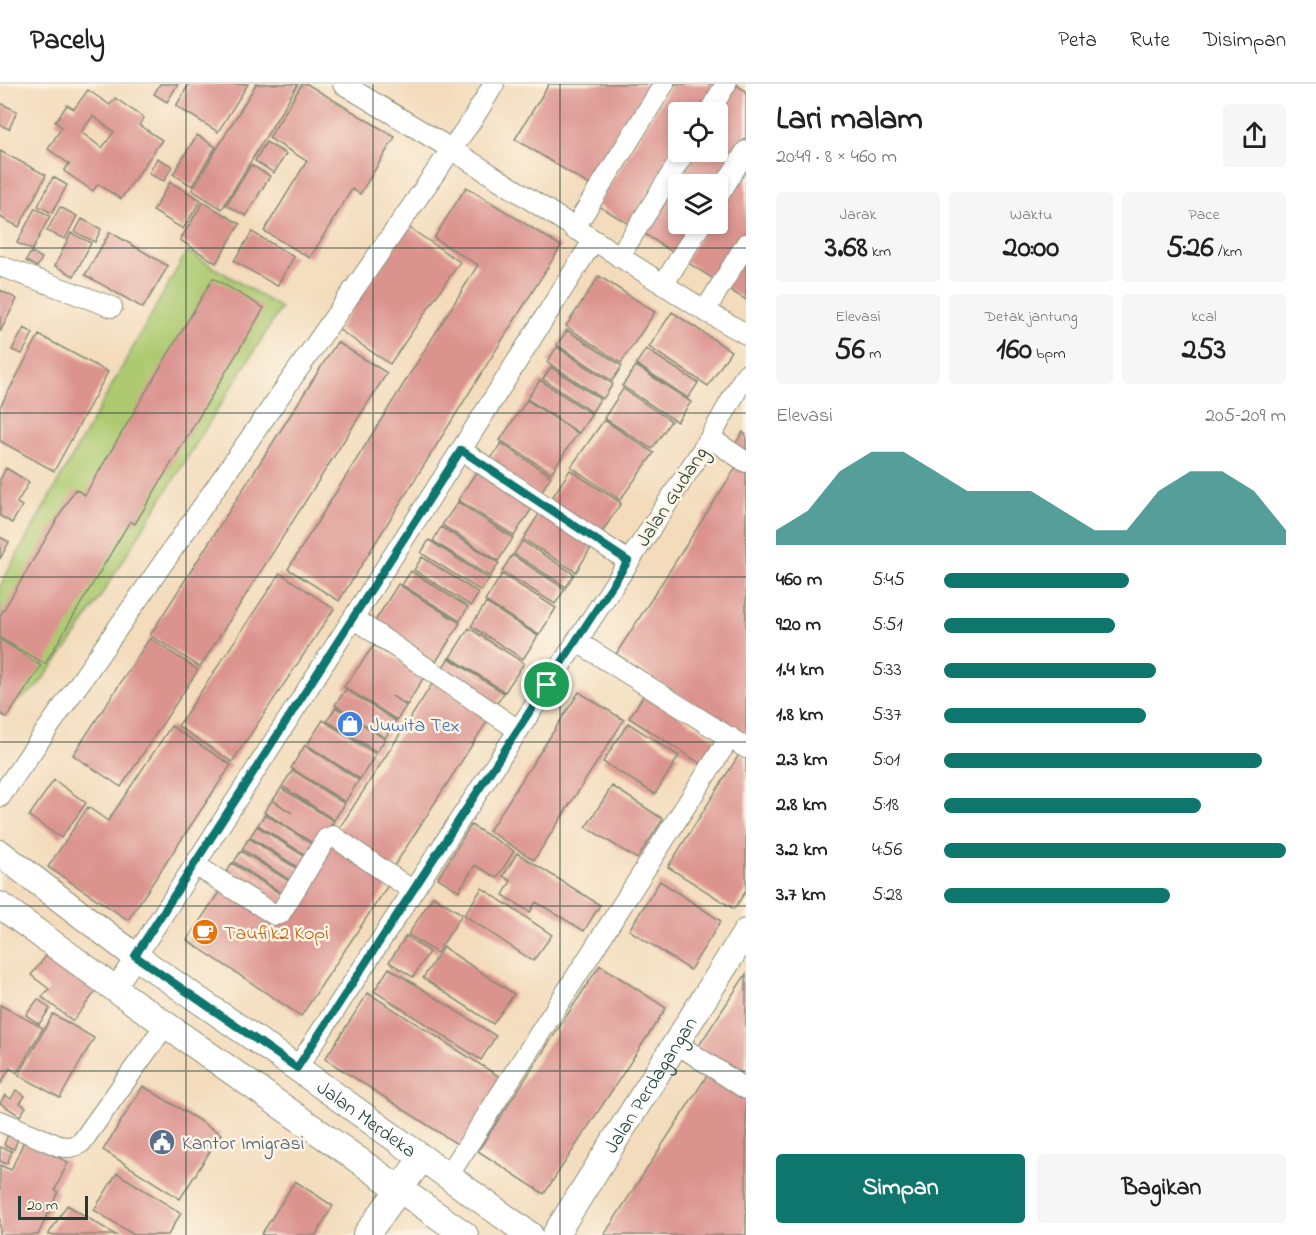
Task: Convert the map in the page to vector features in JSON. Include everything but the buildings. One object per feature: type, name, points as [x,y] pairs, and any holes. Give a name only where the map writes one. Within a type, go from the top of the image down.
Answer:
[{"type":"street","points":[[343,84],[451,149],[663,285],[746,334]]},
{"type":"street","points":[[0,797],[474,117],[494,84]]},
{"type":"street","points":[[574,229],[664,84]]},
{"type":"street","points":[[715,102],[726,84]]},
{"type":"street","points":[[728,180],[746,151]]},
{"type":"street","points":[[619,257],[679,162]]},
{"type":"street","points":[[663,285],[695,234]]},
{"type":"street","points":[[115,989],[593,241]]},
{"type":"street","points":[[705,311],[746,244]]},
{"type":"street","points":[[0,266],[112,307]]},
{"type":"street","name":"Jalan Gudang","points":[[297,1068],[710,438],[746,375]]},
{"type":"street","points":[[710,438],[746,462]]},
{"type":"street","points":[[461,450],[628,561]]},
{"type":"street","points":[[353,618],[518,729]]},
{"type":"street","points":[[448,1176],[738,742],[576,641]]},
{"type":"street","points":[[195,865],[275,915],[280,914],[326,839],[333,836],[413,891]]},
{"type":"street","name":"Jalan Merdeka","points":[[0,853],[135,956],[297,1068],[530,1235]]},
{"type":"street","name":"Jalan Merdeka","points":[[0,905],[115,989],[465,1235]]},
{"type":"street","name":"Jalan Perdagangan","points":[[555,1235],[746,932]]},
{"type":"street","points":[[0,1121],[59,1146],[67,1148],[81,1143],[166,1024]]},
{"type":"street","points":[[676,1043],[746,1089]]},
{"type":"street","points":[[366,1235],[422,1158]]},
{"type":"green space","points":[[187,251],[281,308],[77,634],[36,688],[0,713],[0,586]]},
{"type":"place","name":"Juwita Tex","points":[[350,724]]},
{"type":"place","name":"Taufik2 Kopi","points":[[205,932]]},
{"type":"place","name":"Kantor Imigrasi","points":[[162,1142]]},
{"type":"route","points":[[461,450],[628,561],[547,685],[297,1068],[135,956],[461,450]]}]
